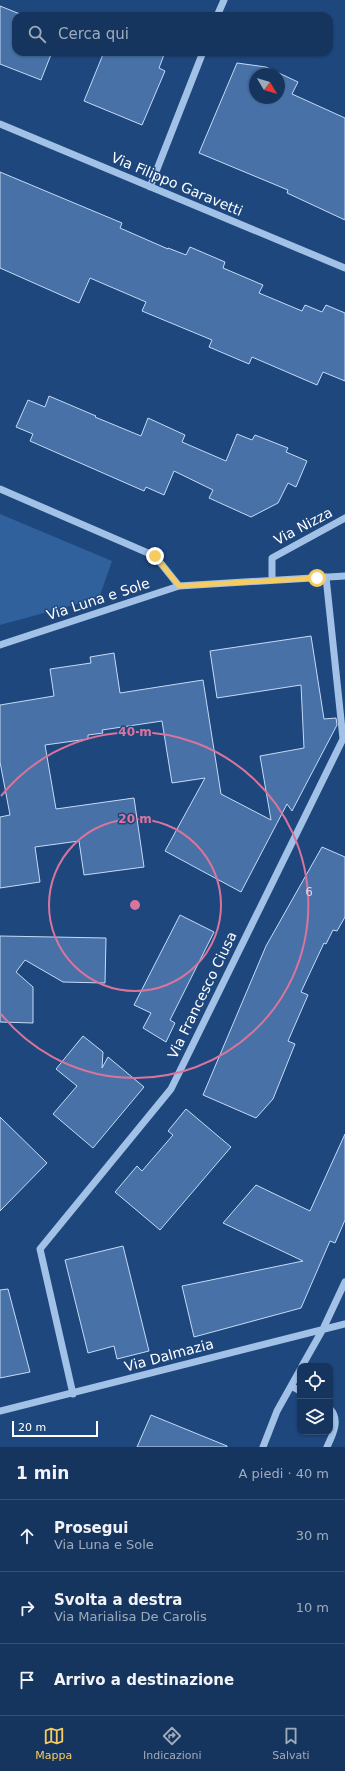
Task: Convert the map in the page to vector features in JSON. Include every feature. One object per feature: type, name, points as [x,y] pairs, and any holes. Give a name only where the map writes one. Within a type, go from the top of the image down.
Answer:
[{"type":"street","points":[[219,12],[224,0]]},
{"type":"street","points":[[150,187],[201,56]]},
{"type":"street","name":"Via Filippo Garavetti","points":[[0,124],[345,268]]},
{"type":"street","points":[[0,489],[155,556],[179,586]]},
{"type":"street","name":"Via Nizza","points":[[272,580],[272,558],[345,518]]},
{"type":"street","name":"Via Luna e Sole","points":[[0,645],[179,586],[345,576]]},
{"type":"street","name":"Via Francesco Ciusa","points":[[73,1394],[40,1249],[171,1089],[343,739],[326,577]]},
{"type":"street","points":[[304,1363],[342,1293],[345,1282]]},
{"type":"street","name":"Via Dalmazia","points":[[0,1411],[73,1394],[345,1324]]},
{"type":"street","points":[[263,1447],[278,1411],[297,1375]]},
{"type":"street","points":[[291,1386],[297,1389]]},
{"type":"street","points":[[333,1415],[336,1427],[333,1434]]},
{"type":"street","points":[[327,1447],[332,1435]]},
{"type":"shaded area","points":[[0,514],[112,561],[99,598],[0,625]]},
{"type":"building","points":[[0,6],[15,12],[12,12],[12,56],[50,56],[41,80],[0,64]]},
{"type":"building","points":[[102,56],[164,56],[159,68],[165,71],[142,125],[84,101]]},
{"type":"building","points":[[237,63],[268,68],[249,68],[249,104],[285,104],[285,76],[298,82],[292,94],[345,118],[345,220],[287,193],[288,190],[199,153]]},
{"type":"building","points":[[0,172],[122,223],[120,228],[168,249],[186,255],[190,247],[225,262],[223,268],[263,285],[259,293],[302,311],[305,305],[322,312],[326,305],[345,313],[345,381],[323,372],[317,385],[252,357],[249,364],[209,347],[212,340],[142,311],[146,302],[90,278],[79,303],[0,268]]},
{"type":"building","points":[[49,396],[141,436],[148,418],[185,435],[182,442],[226,461],[237,434],[252,440],[255,435],[288,448],[286,452],[307,461],[296,487],[288,483],[278,503],[251,517],[209,498],[213,490],[174,471],[164,495],[146,487],[144,491],[30,441],[33,434],[16,427],[28,400],[45,407]]},
{"type":"building","points":[[311,636],[324,719],[336,718],[337,725],[292,811],[287,804],[241,892],[165,851],[205,778],[172,783],[162,721],[102,730],[103,733],[88,735],[88,739],[45,745],[56,809],[134,798],[144,867],[84,875],[79,841],[35,847],[40,882],[0,888],[0,817],[10,815],[0,762],[0,705],[54,696],[50,669],[91,663],[90,657],[114,653],[120,693],[203,680],[221,794],[271,820],[260,756],[304,748],[301,685],[217,698],[210,651]]},
{"type":"building","points":[[322,847],[345,857],[345,917],[337,931],[333,930],[326,944],[324,943],[301,992],[308,995],[288,1041],[295,1044],[273,1099],[256,1118],[203,1095],[266,946]]},
{"type":"building","points":[[180,915],[214,932],[170,1020],[175,1023],[166,1042],[143,1028],[151,1013],[134,1005]]},
{"type":"building","points":[[0,936],[106,938],[105,983],[63,982],[25,960],[16,972],[33,987],[33,1023],[0,1022]]},
{"type":"building","points":[[83,1036],[103,1052],[102,1068],[108,1057],[144,1087],[93,1148],[53,1114],[77,1086],[56,1069]]},
{"type":"building","points":[[186,1109],[231,1147],[160,1230],[115,1192],[137,1166],[142,1171],[173,1135],[168,1131]]},
{"type":"building","points":[[0,1117],[47,1163],[0,1211]]},
{"type":"building","points":[[345,1134],[345,1220],[335,1243],[330,1241],[301,1308],[194,1337],[182,1286],[303,1261],[223,1223],[256,1185],[310,1211]]},
{"type":"building","points":[[123,1246],[149,1351],[117,1359],[114,1346],[88,1353],[65,1260]]},
{"type":"building","points":[[8,1289],[30,1372],[0,1378],[0,1290]]},
{"type":"building","points":[[151,1415],[227,1446],[227,1447],[137,1447]]},
{"type":"route","points":[[155,556],[179,586],[317,578]]}]
